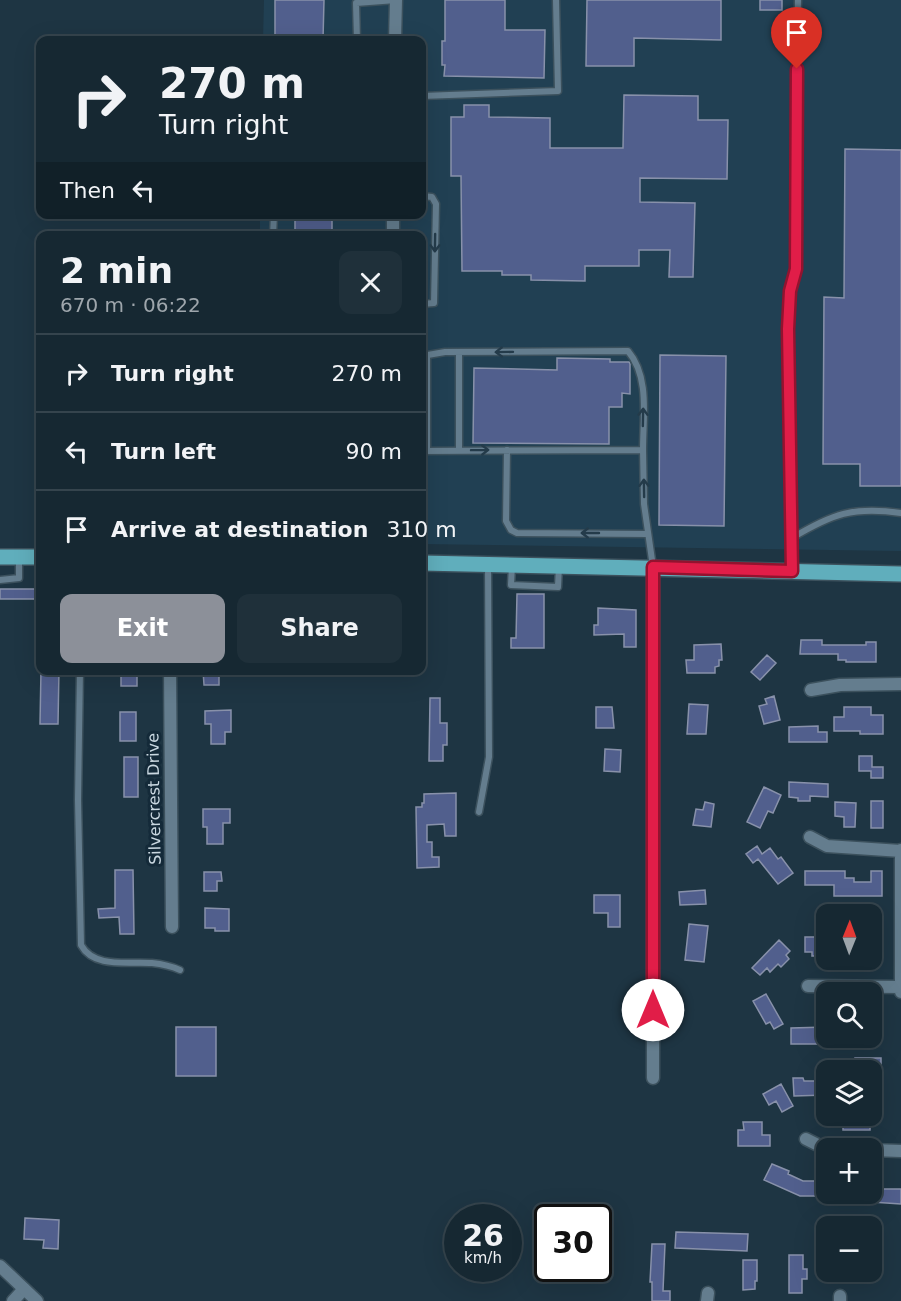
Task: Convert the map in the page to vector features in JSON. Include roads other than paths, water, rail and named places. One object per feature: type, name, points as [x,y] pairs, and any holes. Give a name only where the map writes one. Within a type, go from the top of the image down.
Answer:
[{"type":"main road","points":[[0,557],[36,557]]},
{"type":"main road","points":[[426,562],[901,574]]},
{"type":"street","points":[[396,0],[396,36]]},
{"type":"street","points":[[653,567],[653,1078]]},
{"type":"street","name":"Silvercrest Drive","points":[[170,675],[172,927]]},
{"type":"street","points":[[811,690],[840,685],[901,684]]},
{"type":"street","points":[[810,837],[827,846],[901,851],[901,992]]},
{"type":"street","points":[[808,986],[901,987]]},
{"type":"street","points":[[806,1139],[816,1144]]},
{"type":"street","points":[[882,1150],[901,1151]]},
{"type":"street","points":[[0,1266],[37,1301]]},
{"type":"street","points":[[13,1301],[24,1289]]},
{"type":"lane","points":[[357,36],[356,3],[396,0]]},
{"type":"lane","points":[[426,96],[558,91],[556,0]]},
{"type":"lane","points":[[792,571],[788,329],[790,291],[796,269],[795,139],[798,0]]},
{"type":"lane","points":[[426,196],[432,196],[436,204],[434,303],[426,304]]},
{"type":"lane","points":[[426,355],[459,352],[628,351],[636,360],[644,386],[644,504],[653,567]]},
{"type":"lane","points":[[459,352],[459,451]]},
{"type":"lane","points":[[507,450],[506,521],[511,530],[517,533],[648,534]]},
{"type":"lane","points":[[426,451],[643,450]]},
{"type":"lane","points":[[792,538],[819,522],[842,513],[881,510],[901,513]]},
{"type":"lane","points":[[0,580],[19,578],[19,557]]},
{"type":"lane","points":[[479,812],[489,757],[488,564]]},
{"type":"lane","points":[[512,564],[510,585],[558,587],[559,565]]},
{"type":"lane","points":[[80,675],[78,800],[81,945],[89,954],[101,961],[155,963],[180,970]]}]
